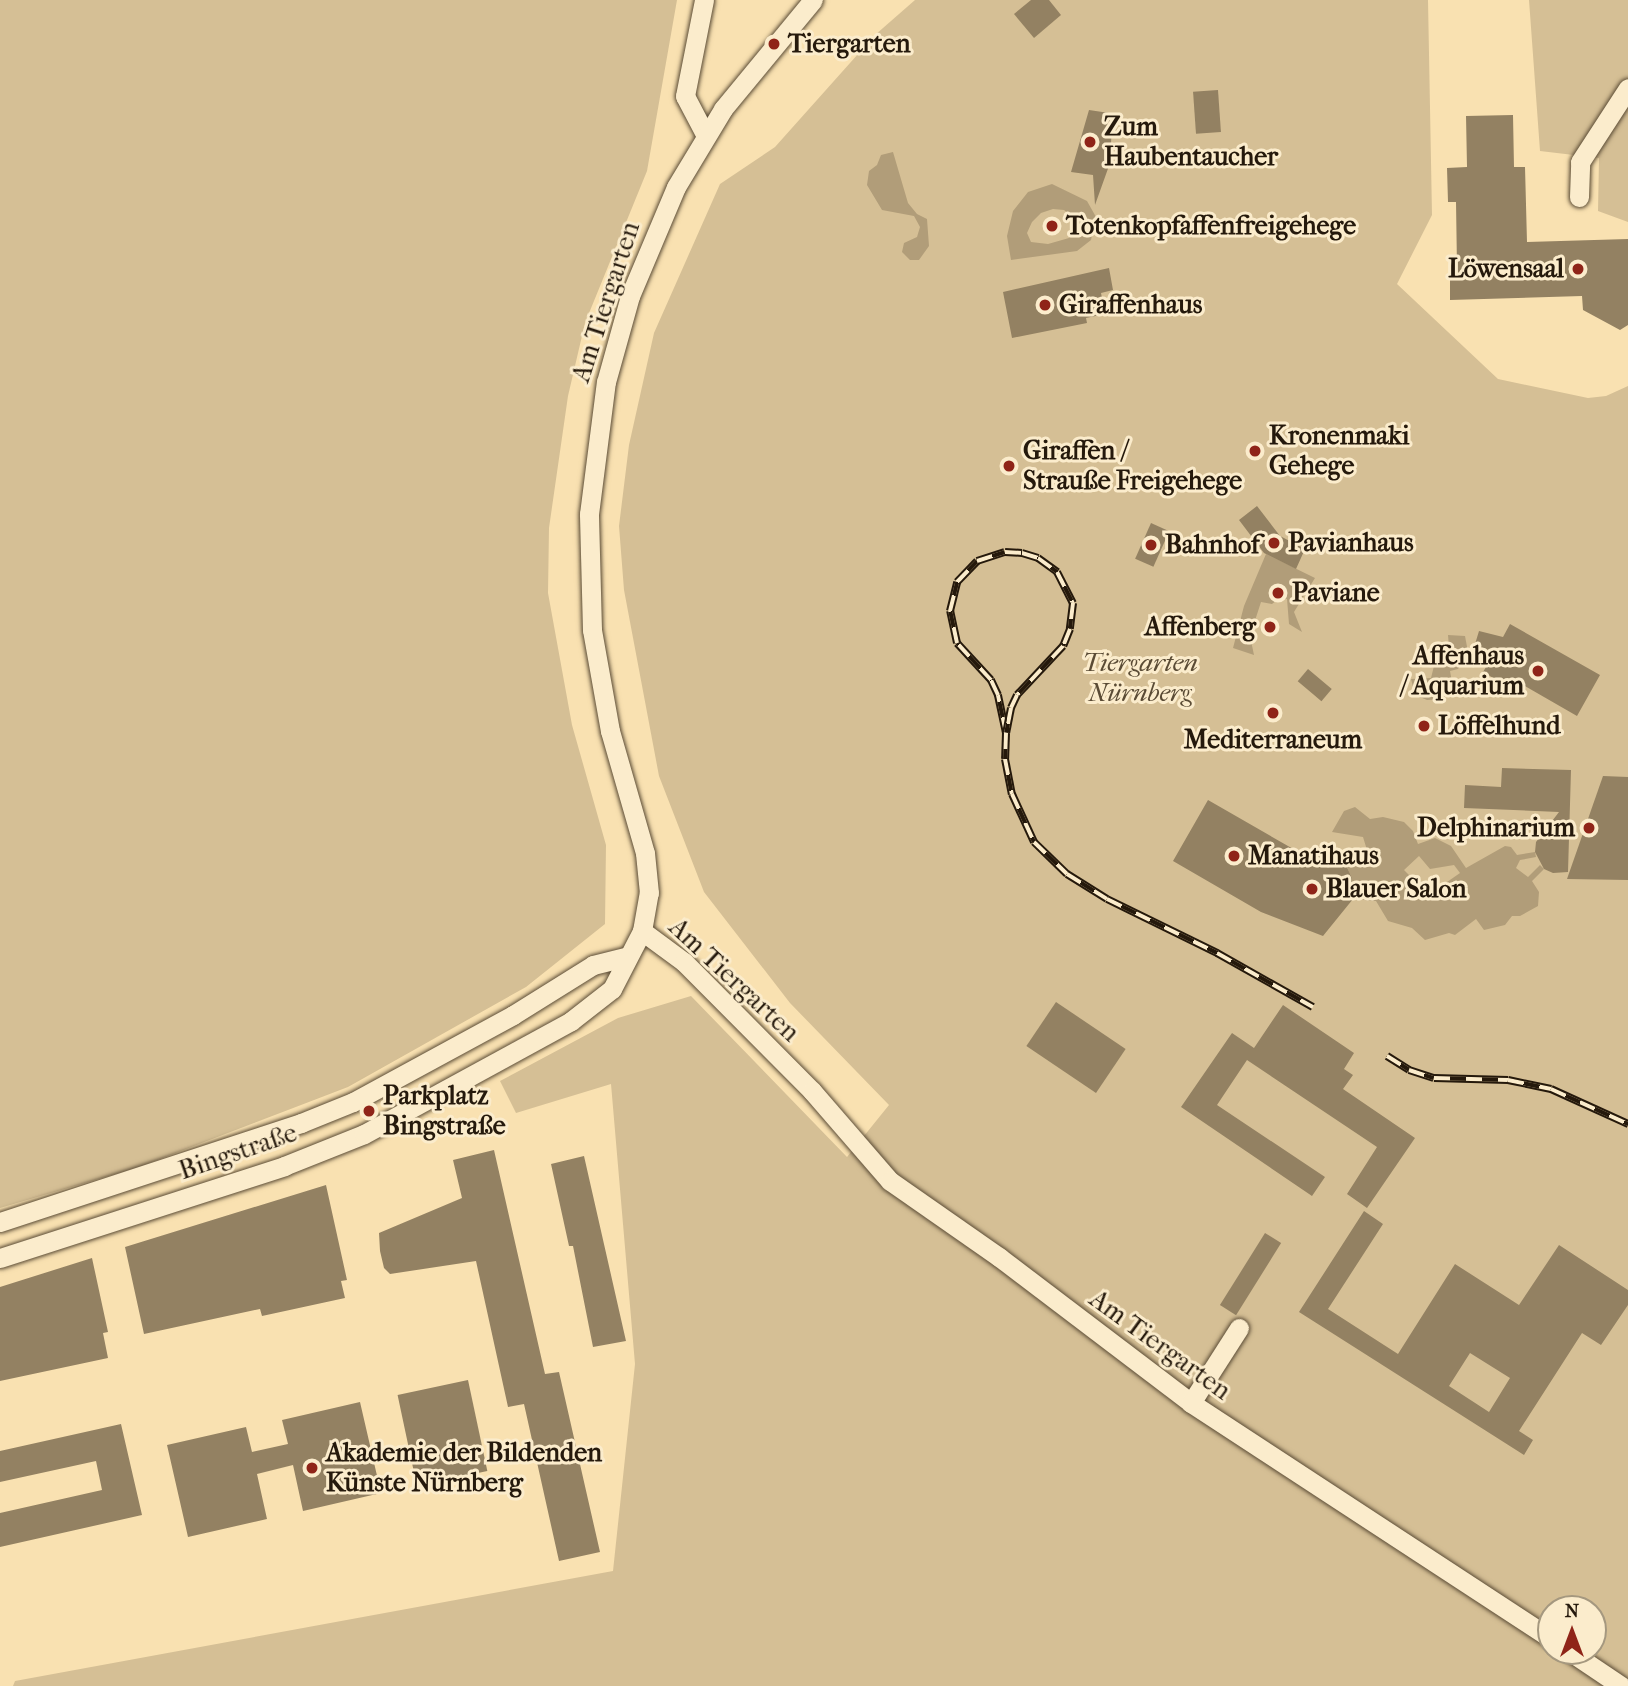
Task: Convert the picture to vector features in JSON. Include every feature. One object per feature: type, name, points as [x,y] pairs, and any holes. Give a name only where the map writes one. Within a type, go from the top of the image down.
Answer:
[{"type":"street","points":[[704,0],[685,96],[706,136]]},
{"type":"street","name":"Am Tiergarten","points":[[813,0],[742,83],[706,136],[660,219],[630,296],[606,382],[592,472],[589,556],[593,643],[610,731],[648,868],[649,893],[642,930],[684,962],[812,1091],[890,1181],[999,1258],[1191,1404],[1537,1630]]},
{"type":"street","points":[[1579,197],[1580,162],[1628,88]]},
{"type":"street","name":"Bingstraße","points":[[0,1258],[323,1151],[411,1110],[583,1013],[612,989],[642,930]]},
{"type":"street","name":"Bingstraße","points":[[0,1223],[301,1123],[353,1102],[467,1040],[593,965],[628,956]]},
{"type":"street","points":[[467,1040],[482,1069]]},
{"type":"street","points":[[1191,1404],[1238,1328]]},
{"type":"street","points":[[1590,1665],[1621,1686]]},
{"type":"green space","points":[[0,0],[677,0],[647,171],[585,323],[568,396],[549,528],[548,593],[572,725],[606,845],[605,924],[526,987],[348,1087],[139,1167],[0,1208]]},
{"type":"green space","name":"Tiergarten Nürnberg","points":[[915,0],[1428,0],[1432,215],[1397,284],[1498,379],[1588,398],[1606,396],[1628,386],[1628,1686],[13,1686],[15,1681],[613,1571],[635,1364],[611,1084],[516,1113],[500,1081],[618,1018],[691,996],[847,1157],[889,1105],[790,1003],[704,892],[659,776],[624,590],[619,526],[629,445],[654,333],[720,184],[775,147],[875,35]]},
{"type":"green space","points":[[1529,0],[1628,0],[1628,222],[1598,211],[1599,158],[1540,151]]},
{"type":"shaded area","points":[[893,152],[908,203],[917,214],[927,219],[929,246],[919,260],[910,260],[902,252],[904,243],[917,237],[920,227],[914,216],[882,210],[867,185],[869,171],[877,165],[881,155]]},
{"type":"shaded area","points":[[1052,184],[1087,201],[1096,217],[1091,240],[1077,251],[1011,260],[1007,236],[1013,211],[1028,192]],"holes":[[[1053,209],[1064,210],[1073,217],[1074,230],[1069,238],[1048,244],[1031,242],[1027,233],[1032,222],[1041,213]]]},
{"type":"shaded area","points":[[1266,554],[1315,578],[1294,612],[1302,632],[1289,624],[1287,599],[1281,597],[1272,604],[1261,602],[1250,636],[1254,655],[1233,648],[1244,606]]},
{"type":"shaded area","points":[[1448,635],[1465,636],[1468,652],[1458,669],[1450,671],[1452,682],[1444,699],[1427,700],[1415,695],[1411,679],[1431,678],[1435,662],[1449,647]]},
{"type":"shaded area","points":[[1355,807],[1370,819],[1383,817],[1404,822],[1413,831],[1418,844],[1435,838],[1451,846],[1466,868],[1505,846],[1511,847],[1517,855],[1535,852],[1536,857],[1520,860],[1516,868],[1528,877],[1540,865],[1544,869],[1532,881],[1539,892],[1538,906],[1520,916],[1512,916],[1505,925],[1484,930],[1476,919],[1455,935],[1449,933],[1425,940],[1412,928],[1388,921],[1376,901],[1353,899],[1352,878],[1343,859],[1367,850],[1363,837],[1332,832],[1344,811]],"holes":[[[1419,856],[1430,869],[1454,865],[1460,873],[1437,889],[1416,882],[1404,870]]]},
{"type":"building","points":[[1031,0],[1049,0],[1061,15],[1034,38],[1014,14]]},
{"type":"building","points":[[1218,90],[1221,132],[1196,134],[1193,92]]},
{"type":"building","points":[[1089,110],[1109,113],[1112,124],[1110,163],[1095,205],[1093,175],[1071,172]]},
{"type":"building","points":[[1513,115],[1514,167],[1525,167],[1527,242],[1628,239],[1628,325],[1620,330],[1583,310],[1582,296],[1450,300],[1450,268],[1457,268],[1456,202],[1448,202],[1447,168],[1467,167],[1466,116]]},
{"type":"building","name":"Giraffenhaus","points":[[1109,268],[1113,290],[1101,293],[1105,314],[1086,318],[1087,323],[1012,338],[1003,292]]},
{"type":"building","name":"Pavianhaus","points":[[1257,506],[1280,536],[1305,549],[1296,569],[1264,553],[1239,520]]},
{"type":"building","name":"Bahnhof","points":[[1151,523],[1169,531],[1153,567],[1135,559]]},
{"type":"building","name":"Affenhaus / Aquarium","points":[[1510,624],[1600,675],[1577,716],[1511,678],[1507,686],[1483,672],[1489,662],[1472,654],[1479,631],[1503,637]]},
{"type":"building","points":[[1308,669],[1332,689],[1321,701],[1298,681]]},
{"type":"building","points":[[1502,768],[1571,770],[1568,872],[1553,873],[1544,869],[1535,852],[1536,842],[1559,812],[1464,808],[1465,785],[1501,787]]},
{"type":"building","name":"Delphinarium","points":[[1603,776],[1628,777],[1628,880],[1567,879]]},
{"type":"building","points":[[1208,800],[1295,850],[1343,859],[1352,878],[1353,899],[1323,936],[1261,912],[1173,861]]},
{"type":"building","points":[[1056,1002],[1126,1049],[1096,1093],[1026,1046]]},
{"type":"building","points":[[1283,1005],[1354,1053],[1344,1069],[1353,1075],[1343,1089],[1415,1138],[1367,1208],[1347,1194],[1377,1147],[1247,1060],[1217,1105],[1325,1177],[1312,1196],[1181,1107],[1232,1033],[1254,1048]]},
{"type":"building","points":[[494,1150],[545,1374],[559,1372],[600,1552],[559,1561],[524,1404],[508,1407],[476,1261],[390,1274],[384,1268],[380,1251],[379,1233],[462,1198],[453,1160]]},
{"type":"building","points":[[584,1156],[626,1341],[593,1347],[573,1246],[569,1246],[551,1164]]},
{"type":"building","points":[[326,1185],[347,1280],[341,1281],[345,1298],[262,1316],[260,1309],[144,1334],[125,1247]]},
{"type":"building","points":[[1364,1211],[1383,1224],[1328,1309],[1398,1354],[1455,1264],[1519,1305],[1559,1245],[1628,1290],[1628,1305],[1601,1345],[1582,1333],[1519,1431],[1533,1440],[1524,1455],[1299,1312]],"holes":[[[1470,1353],[1510,1378],[1489,1412],[1449,1386]]]},
{"type":"building","points":[[1265,1233],[1281,1243],[1236,1315],[1220,1305]]},
{"type":"building","points":[[92,1258],[108,1332],[103,1333],[108,1358],[0,1381],[0,1287]]},
{"type":"building","points":[[468,1380],[487,1471],[417,1486],[398,1395]]},
{"type":"building","points":[[360,1402],[381,1493],[303,1511],[293,1465],[257,1474],[267,1519],[188,1537],[167,1445],[246,1427],[252,1452],[288,1444],[282,1420]]},
{"type":"building","points":[[121,1424],[142,1515],[0,1547],[0,1513],[102,1490],[96,1461],[0,1482],[0,1451]]},
{"type":"railway","points":[[1006,733],[998,695],[991,680],[957,643],[950,611],[957,582],[977,561],[1005,552],[1038,558],[1057,572],[1073,603],[1070,629],[1063,646],[1017,695],[1011,708],[1006,733],[1005,759],[1012,794],[1034,842],[1067,874],[1107,899],[1217,953],[1313,1007]]},
{"type":"railway","points":[[1387,1056],[1409,1070],[1434,1078],[1508,1080],[1551,1089],[1628,1124]]},
{"type":"place","name":"Tiergarten","points":[[774,44]]},
{"type":"place","name":"Zum Haubentaucher","points":[[1090,142]]},
{"type":"place","name":"Totenkopfaffenfreigehege","points":[[1052,226]]},
{"type":"place","name":"Löwensaal","points":[[1578,269]]},
{"type":"place","name":"Giraffenhaus","points":[[1045,305]]},
{"type":"place","name":"Kronenmaki Gehege","points":[[1255,451]]},
{"type":"place","name":"Giraffen / Strauße Freigehege","points":[[1009,466]]},
{"type":"place","name":"Pavianhaus","points":[[1274,543]]},
{"type":"place","name":"Bahnhof","points":[[1151,545]]},
{"type":"place","name":"Paviane","points":[[1278,593]]},
{"type":"place","name":"Affenberg","points":[[1270,627]]},
{"type":"place","name":"Affenhaus / Aquarium","points":[[1538,671]]},
{"type":"place","name":"Mediterraneum","points":[[1273,713]]},
{"type":"place","name":"Löffelhund","points":[[1424,726]]},
{"type":"place","name":"Delphinarium","points":[[1589,828]]},
{"type":"place","name":"Manatihaus","points":[[1234,856]]},
{"type":"place","name":"Blauer Salon","points":[[1312,889]]},
{"type":"place","name":"Parkplatz Bingstraße","points":[[369,1111]]},
{"type":"place","name":"Akademie der Bildenden Künste Nürnberg","points":[[312,1468]]}]
